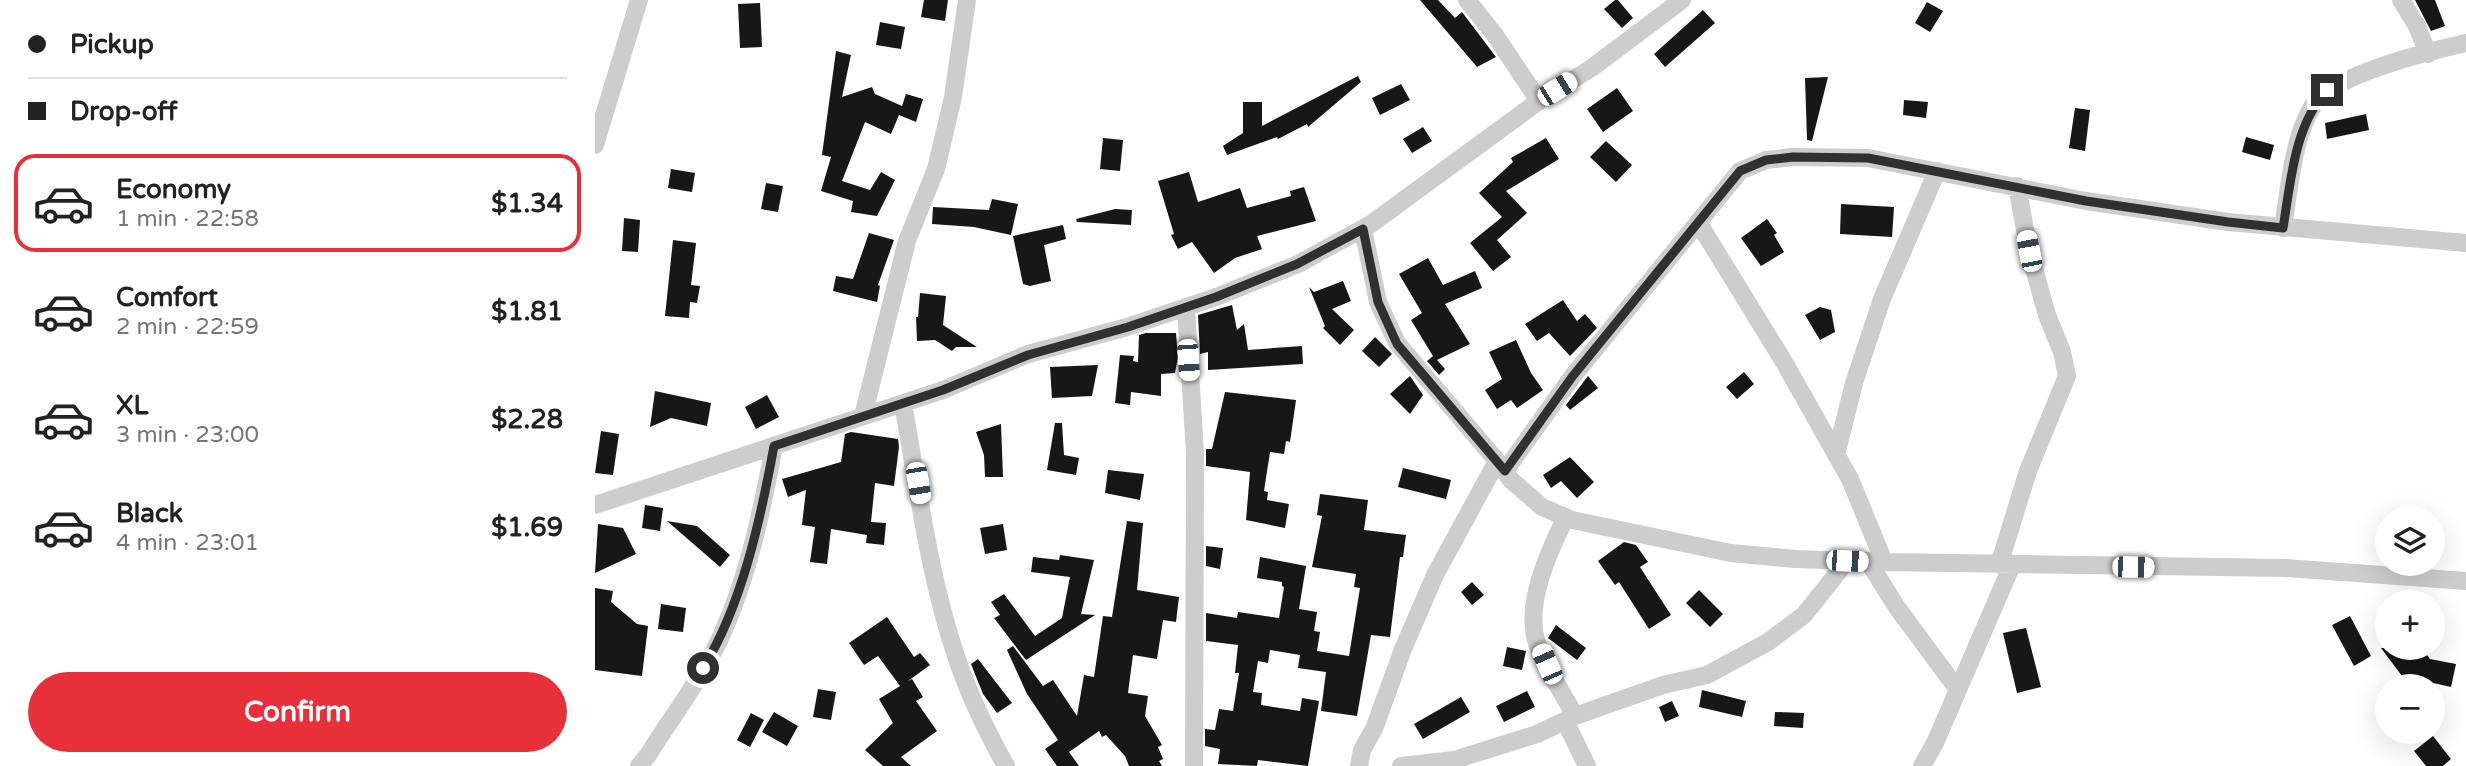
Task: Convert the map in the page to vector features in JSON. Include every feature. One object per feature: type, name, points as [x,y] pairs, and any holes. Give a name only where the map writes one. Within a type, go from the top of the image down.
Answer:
[{"type":"street","points":[[595,145],[639,0]]},
{"type":"street","points":[[863,416],[907,241],[936,169],[953,97],[967,0]]},
{"type":"street","points":[[1467,0],[1495,35],[1539,101]]},
{"type":"street","points":[[595,505],[943,390],[1028,355],[1128,327],[1297,264],[1363,229],[1539,101],[1593,67],[1682,0]]},
{"type":"street","points":[[2401,0],[2417,26],[2428,54]]},
{"type":"street","points":[[2283,228],[2294,159],[2306,120],[2327,90],[2350,78],[2466,43]]},
{"type":"street","points":[[1359,766],[1362,750],[1374,729],[1403,649],[1436,575],[1501,466],[1740,171],[1766,160],[1793,157],[1868,158],[2086,201],[2228,222],[2466,243]]},
{"type":"street","points":[[1836,455],[1854,383],[1882,299],[1937,171]]},
{"type":"street","points":[[1922,766],[1958,690],[2006,565],[2028,471],[2067,376],[2029,251],[2017,187]]},
{"type":"street","points":[[1698,222],[1739,286],[1850,479],[1876,562],[1896,606],[1958,690]]},
{"type":"street","points":[[1363,229],[1378,302],[1397,344],[1511,480],[1542,507],[1566,517],[1731,553],[1795,559],[2006,565],[2285,568],[2466,581]]},
{"type":"street","points":[[1186,307],[1195,453],[1194,766]]},
{"type":"street","points":[[903,403],[922,510],[950,635],[974,703],[1006,766]]},
{"type":"street","points":[[639,766],[714,651],[739,588],[761,519],[774,446]]},
{"type":"street","points":[[1566,517],[1546,558],[1534,619],[1537,641],[1587,766]]},
{"type":"street","points":[[1401,766],[1454,760],[1537,734],[1570,718],[1663,685],[1707,675],[1768,642],[1804,615],[1847,561]]},
{"type":"building","points":[[924,0],[948,0],[945,21],[921,17]]},
{"type":"building","points":[[1420,0],[1438,0],[1455,18],[1462,12],[1496,57],[1477,67]]},
{"type":"building","points":[[1618,0],[1633,18],[1622,28],[1604,9]]},
{"type":"building","points":[[2415,0],[2435,0],[2445,26],[2431,31]]},
{"type":"building","points":[[1927,2],[1943,11],[1930,32],[1915,23]]},
{"type":"building","points":[[760,3],[762,47],[740,48],[738,4]]},
{"type":"building","points":[[1703,10],[1715,23],[1665,67],[1654,54]]},
{"type":"building","points":[[880,22],[905,27],[901,49],[876,45]]},
{"type":"building","points":[[836,51],[851,55],[842,97],[872,87],[875,94],[902,106],[906,94],[923,99],[916,122],[899,115],[891,134],[865,122],[842,181],[870,190],[881,172],[895,180],[877,216],[851,212],[853,201],[821,191],[831,157],[822,155]]},
{"type":"building","points":[[1358,76],[1361,82],[1308,127],[1307,124],[1278,139],[1277,137],[1227,155],[1223,146],[1243,133],[1243,102],[1262,102],[1262,126]]},
{"type":"building","points":[[1828,77],[1812,141],[1807,140],[1805,78]]},
{"type":"building","points":[[1401,84],[1410,100],[1380,115],[1372,98]]},
{"type":"building","points":[[1617,88],[1633,111],[1603,132],[1587,109]]},
{"type":"building","points":[[1904,100],[1928,102],[1926,118],[1903,115]]},
{"type":"building","points":[[2075,108],[2090,110],[2085,151],[2069,148]]},
{"type":"building","points":[[2366,114],[2369,130],[2327,139],[2325,123]]},
{"type":"building","points":[[1423,127],[1432,141],[1412,153],[1403,139]]},
{"type":"building","points":[[2246,137],[2274,145],[2270,160],[2242,152]]},
{"type":"building","points":[[1103,138],[1123,140],[1120,171],[1100,169]]},
{"type":"building","points":[[1546,138],[1559,159],[1506,191],[1527,213],[1497,240],[1511,257],[1493,271],[1470,243],[1502,217],[1479,193],[1513,162],[1511,158]]},
{"type":"building","points":[[1606,141],[1632,165],[1616,182],[1590,157]]},
{"type":"building","points":[[671,169],[695,173],[692,192],[668,188]]},
{"type":"building","points":[[1189,172],[1198,202],[1240,188],[1247,208],[1291,196],[1290,191],[1304,187],[1316,221],[1257,236],[1262,249],[1235,258],[1214,273],[1192,242],[1178,249],[1171,235],[1174,234],[1158,181]]},
{"type":"building","points":[[766,183],[783,186],[778,212],[761,209]]},
{"type":"building","points":[[992,199],[1018,204],[1011,235],[974,227],[932,224],[933,207],[989,210]]},
{"type":"building","points":[[1841,204],[1894,207],[1892,237],[1840,234]]},
{"type":"building","points":[[1115,209],[1132,210],[1131,225],[1077,222],[1076,219]]},
{"type":"building","points":[[624,218],[640,220],[638,252],[622,251]]},
{"type":"building","points":[[1767,219],[1777,233],[1774,235],[1784,252],[1761,266],[1741,238]]},
{"type":"building","points":[[1063,225],[1066,239],[1044,245],[1051,281],[1030,286],[1023,284],[1013,236]]},
{"type":"building","points":[[869,233],[894,240],[878,285],[877,302],[833,291],[836,276],[853,279]]},
{"type":"building","points":[[673,240],[696,243],[691,285],[700,286],[697,303],[690,302],[689,318],[665,316]]},
{"type":"building","points":[[1428,258],[1443,285],[1475,271],[1482,288],[1445,304],[1470,344],[1437,360],[1445,369],[1439,375],[1427,361],[1433,356],[1411,320],[1422,313],[1399,274]]},
{"type":"building","points":[[1343,281],[1351,301],[1332,309],[1354,330],[1340,345],[1323,328],[1325,326],[1309,287],[1314,292]]},
{"type":"building","points":[[920,293],[946,296],[943,325],[977,347],[956,347],[952,351],[935,340],[917,341],[916,317]]},
{"type":"building","points":[[1563,300],[1577,321],[1585,314],[1597,328],[1570,356],[1549,333],[1537,341],[1525,324]]},
{"type":"building","points":[[1232,305],[1237,330],[1244,324],[1248,350],[1302,346],[1303,364],[1208,370],[1208,352],[1200,354],[1198,315]]},
{"type":"building","points":[[1820,307],[1831,310],[1835,332],[1820,340],[1805,315]]},
{"type":"building","points":[[1176,333],[1178,357],[1175,373],[1161,374],[1161,396],[1131,392],[1130,405],[1115,403],[1120,355],[1134,356],[1133,361],[1138,362],[1139,335]]},
{"type":"building","points":[[1375,337],[1392,354],[1379,367],[1362,351]]},
{"type":"building","points":[[1516,340],[1531,373],[1543,390],[1517,408],[1511,400],[1497,409],[1485,390],[1502,379],[1489,352]]},
{"type":"building","points":[[1098,365],[1092,396],[1052,398],[1050,367]]},
{"type":"building","points":[[1744,372],[1754,384],[1737,399],[1726,387]]},
{"type":"building","points":[[1410,376],[1423,395],[1410,414],[1390,394]]},
{"type":"building","points":[[1588,376],[1598,388],[1570,410],[1566,405]]},
{"type":"building","points":[[655,391],[711,403],[707,426],[671,418],[650,427]]},
{"type":"building","points":[[1225,392],[1296,400],[1290,442],[1286,441],[1284,454],[1270,452],[1264,491],[1268,492],[1267,500],[1289,504],[1285,528],[1246,520],[1250,472],[1206,466],[1206,449],[1212,449]]},
{"type":"building","points":[[767,395],[779,417],[756,429],[745,407]]},
{"type":"building","points":[[1055,423],[1062,423],[1064,455],[1079,458],[1076,475],[1047,470]]},
{"type":"building","points":[[1001,424],[1003,477],[985,477],[984,455],[976,432]]},
{"type":"building","points":[[601,431],[619,434],[613,475],[595,473]]},
{"type":"building","points":[[851,432],[898,439],[894,486],[875,483],[871,522],[886,523],[884,545],[866,543],[867,535],[831,529],[827,564],[810,562],[815,527],[802,525],[806,490],[788,497],[782,479],[841,462],[845,434]]},
{"type":"building","points":[[1570,457],[1594,482],[1577,498],[1561,481],[1551,488],[1543,475]]},
{"type":"building","points":[[1403,468],[1451,480],[1446,499],[1398,487]]},
{"type":"building","points":[[1108,470],[1144,474],[1140,500],[1105,493]]},
{"type":"building","points":[[1320,494],[1368,500],[1364,530],[1406,535],[1403,557],[1400,557],[1390,637],[1371,635],[1357,716],[1321,711],[1326,672],[1298,668],[1300,655],[1270,650],[1268,663],[1258,661],[1253,692],[1262,693],[1261,705],[1300,711],[1302,698],[1319,701],[1308,766],[1258,760],[1257,766],[1218,764],[1220,749],[1205,746],[1205,729],[1215,730],[1219,709],[1233,711],[1239,673],[1235,673],[1238,645],[1206,641],[1206,613],[1237,618],[1238,612],[1279,618],[1284,587],[1282,582],[1257,578],[1260,557],[1306,566],[1299,609],[1317,612],[1314,631],[1320,632],[1317,651],[1349,656],[1360,588],[1354,587],[1356,574],[1312,567],[1322,516],[1317,515]]},
{"type":"building","points":[[645,505],[663,508],[660,531],[642,528]]},
{"type":"building","points":[[667,521],[697,526],[730,555],[720,567]]},
{"type":"building","points":[[1127,521],[1143,523],[1137,590],[1179,597],[1176,622],[1163,620],[1157,659],[1133,655],[1128,693],[1148,696],[1145,716],[1162,745],[1158,747],[1163,759],[1159,761],[1162,766],[1129,766],[1125,756],[1106,735],[1102,737],[1099,731],[1069,752],[1079,766],[1057,766],[1045,749],[1058,740],[1027,694],[1007,650],[1013,646],[1043,686],[1053,680],[1077,716],[1084,675],[1094,677],[1103,616],[1112,617]]},
{"type":"building","points":[[598,524],[623,528],[636,554],[595,573]]},
{"type":"building","points":[[1003,524],[1007,550],[985,554],[980,528]]},
{"type":"building","points":[[1624,542],[1636,545],[1648,562],[1640,567],[1671,615],[1649,629],[1619,582],[1615,585],[1598,561]]},
{"type":"building","points":[[1206,546],[1223,548],[1220,569],[1206,566]]},
{"type":"building","points":[[1060,555],[1094,560],[1081,614],[1095,615],[1026,660],[994,618],[1000,615],[991,602],[1004,594],[1035,636],[1062,618],[1070,577],[1031,572],[1033,557],[1059,560]]},
{"type":"building","points":[[1472,582],[1484,595],[1472,605],[1461,592]]},
{"type":"building","points":[[595,588],[613,591],[611,602],[637,624],[648,626],[642,676],[595,670]]},
{"type":"building","points":[[1699,590],[1723,614],[1710,627],[1686,603]]},
{"type":"building","points":[[661,604],[686,608],[683,632],[658,629]]},
{"type":"building","points":[[2350,616],[2371,656],[2354,666],[2332,625]]},
{"type":"building","points":[[887,617],[914,657],[920,653],[930,665],[908,681],[912,679],[923,697],[916,701],[937,731],[901,757],[911,766],[883,766],[865,750],[893,723],[879,699],[900,686],[878,656],[864,665],[849,643]]},
{"type":"building","points":[[1556,625],[1586,648],[1577,660],[1548,638]]},
{"type":"building","points":[[2026,628],[2041,687],[2017,693],[2003,633]]},
{"type":"building","points":[[1507,647],[1526,651],[1522,670],[1503,666]]},
{"type":"building","points":[[978,659],[1012,703],[997,713],[983,694],[971,664]]},
{"type":"building","points":[[2390,660],[2435,660],[2456,664],[2451,687],[2445,686],[2445,674],[2400,674]]},
{"type":"building","points":[[818,689],[836,692],[831,720],[813,717]]},
{"type":"building","points":[[1702,690],[1746,701],[1742,717],[1699,707]]},
{"type":"building","points":[[1527,691],[1535,707],[1504,722],[1496,706]]},
{"type":"building","points":[[1461,697],[1470,712],[1423,739],[1414,724]]},
{"type":"building","points":[[1672,701],[1679,716],[1665,722],[1659,707]]},
{"type":"building","points":[[774,712],[798,726],[787,746],[762,732]]},
{"type":"building","points":[[1775,712],[1804,713],[1803,728],[1774,726]]},
{"type":"building","points":[[751,713],[764,720],[750,747],[737,740]]},
{"type":"building","points":[[2423,744],[2439,744],[2451,759],[2443,766],[2426,766],[2414,751]]},
{"type":"route","points":[[703,668],[714,651],[754,542],[761,519],[774,446],[943,390],[1028,355],[1128,327],[1216,297],[1297,264],[1363,229],[1378,302],[1397,344],[1505,471],[1572,377],[1740,171],[1766,160],[1793,157],[1868,158],[2086,201],[2283,228],[2294,159],[2306,120],[2327,90]]}]
